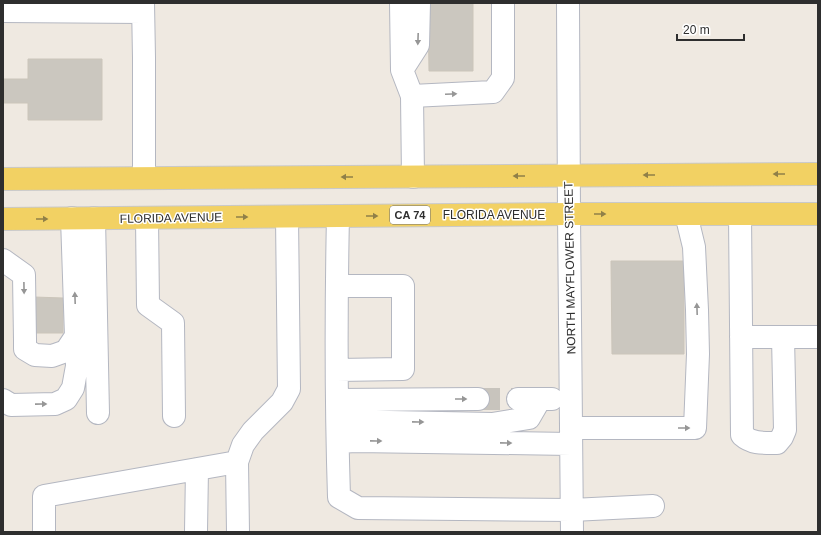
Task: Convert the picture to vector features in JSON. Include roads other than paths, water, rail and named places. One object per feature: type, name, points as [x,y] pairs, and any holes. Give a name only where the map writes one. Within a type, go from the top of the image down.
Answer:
[{"type":"main road","points":[[3,179],[818,174]]},
{"type":"main road","name":"FLORIDA AVENUE","points":[[3,219],[569,214],[818,214]]},
{"type":"street","points":[[401,3],[402,70],[412,96],[413,177]]},
{"type":"street","points":[[402,70],[418,45],[419,3]]},
{"type":"street","points":[[412,96],[493,92],[503,78],[503,3]]},
{"type":"street","name":"NORTH MAYFLOWER STREET","points":[[568,3],[572,532]]},
{"type":"street","points":[[3,11],[143,7],[144,178]]},
{"type":"street","points":[[338,442],[571,436],[645,428],[695,428],[698,354],[697,310],[694,247],[686,214]]},
{"type":"street","points":[[740,214],[742,435],[760,443],[777,442],[782,437],[785,430],[783,337]]},
{"type":"street","points":[[238,532],[237,462],[243,445],[253,431],[282,402],[288,389],[287,216]]},
{"type":"street","points":[[338,216],[337,370],[339,497],[358,508],[572,510],[653,506]]},
{"type":"street","points":[[3,400],[11,405],[55,404],[66,399],[73,388],[77,366],[72,218]]},
{"type":"street","points":[[94,218],[98,413]]},
{"type":"street","points":[[147,218],[148,305],[173,323],[174,416]]},
{"type":"street","points":[[3,260],[24,275],[24,340],[26,349],[35,356],[52,356],[66,351],[76,336]]},
{"type":"street","points":[[337,286],[403,286],[403,369],[337,370]]},
{"type":"street","points":[[741,337],[818,337]]},
{"type":"street","points":[[338,410],[478,399]]},
{"type":"street","points":[[518,399],[571,399]]},
{"type":"street","points":[[338,410],[492,424],[529,418],[540,399]]},
{"type":"street","points":[[44,532],[44,496],[237,462]]},
{"type":"street","points":[[196,532],[197,469]]},
{"type":"tunnel","points":[[478,399],[518,399]]}]
